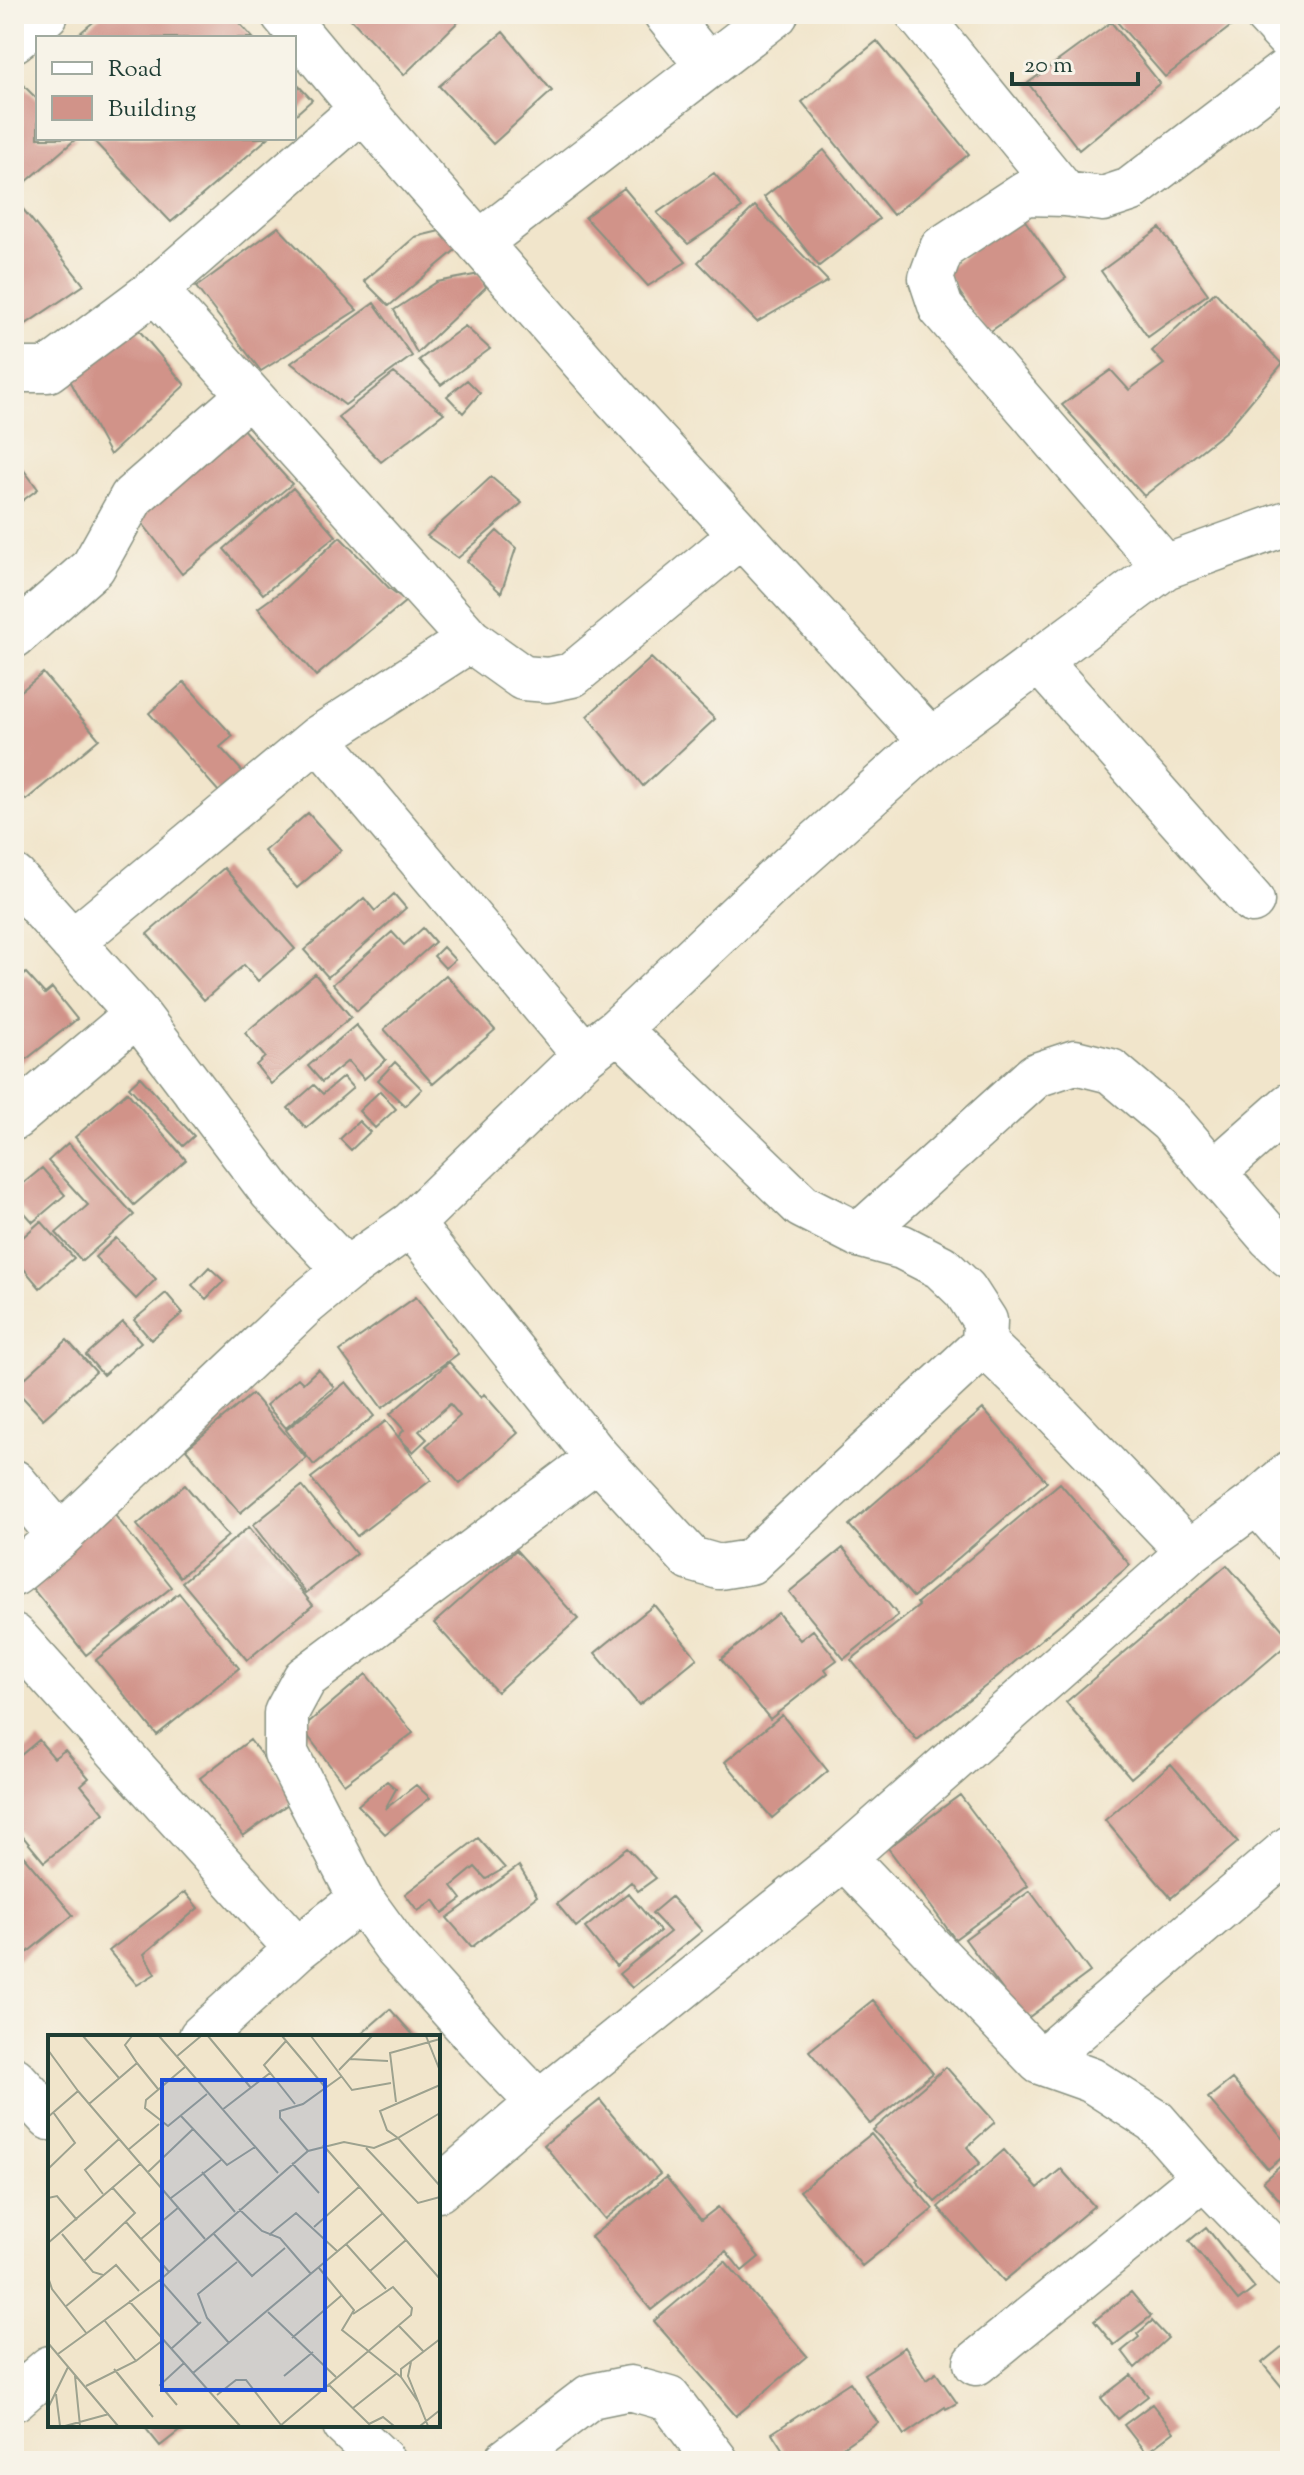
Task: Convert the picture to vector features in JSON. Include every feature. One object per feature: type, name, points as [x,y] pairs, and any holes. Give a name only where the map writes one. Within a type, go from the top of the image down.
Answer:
[{"type":"street","points":[[14,40],[46,14]]},
{"type":"street","points":[[283,14],[615,398],[931,741]]},
{"type":"street","points":[[666,14],[708,66]]},
{"type":"street","points":[[479,243],[776,14]]},
{"type":"street","points":[[918,14],[1065,194]]},
{"type":"street","points":[[1266,14],[1290,40]]},
{"type":"street","points":[[1165,567],[941,308],[931,278],[942,248],[1025,193],[1103,199],[1130,190],[1290,68]]},
{"type":"street","points":[[14,370],[48,370],[155,290],[362,109]]},
{"type":"street","points":[[155,290],[470,640],[523,678],[548,680],[572,675],[741,535]]},
{"type":"street","points":[[14,636],[93,567],[132,497],[249,395]]},
{"type":"street","points":[[14,1574],[60,1536],[304,1305],[346,1270],[411,1224],[774,881],[931,741],[1165,567],[1290,523]]},
{"type":"street","points":[[72,942],[318,738],[470,640]]},
{"type":"street","points":[[1038,660],[1252,901]]},
{"type":"street","points":[[318,738],[602,1042],[752,1161],[802,1206],[859,1235],[902,1247],[941,1267],[965,1290],[985,1321],[984,1344],[750,1562],[719,1567],[691,1559],[598,1458],[411,1224]]},
{"type":"street","points":[[14,877],[137,1014],[271,1191],[346,1270]]},
{"type":"street","points":[[14,1118],[137,1014]]},
{"type":"street","points":[[859,1235],[1036,1075],[1075,1062],[1111,1071],[1170,1121],[1269,1236],[1290,1256]]},
{"type":"street","points":[[1215,1171],[1290,1105]]},
{"type":"street","points":[[984,1344],[1055,1412],[1189,1552]]},
{"type":"street","points":[[539,2103],[396,1947],[361,1899],[286,1753],[286,1713],[305,1678],[598,1458]]},
{"type":"street","points":[[440,2188],[539,2103],[844,1857],[1189,1552],[1257,1502],[1290,1473]]},
{"type":"street","points":[[14,1482],[60,1536]]},
{"type":"street","points":[[1257,1502],[1290,1540]]},
{"type":"street","points":[[14,1636],[297,1949]]},
{"type":"street","points":[[1040,2062],[1290,1848]]},
{"type":"street","points":[[844,1857],[1040,2062],[1091,2080],[1155,2121],[1290,2266]]},
{"type":"street","points":[[203,2035],[297,1949],[361,1899]]},
{"type":"street","points":[[14,2079],[48,2116]]},
{"type":"street","points":[[976,2363],[1204,2177]]},
{"type":"street","points":[[14,2399],[48,2370]]},
{"type":"street","points":[[506,2461],[591,2396],[630,2388],[669,2399],[716,2461]]},
{"type":"street","points":[[347,2427],[383,2461]]},
{"type":"building","points":[[103,14],[231,14],[251,36],[76,36]]},
{"type":"building","points":[[346,14],[466,14],[404,75]]},
{"type":"building","points":[[1110,14],[1234,14],[1239,20],[1165,77]]},
{"type":"building","points":[[1111,22],[1160,83],[1079,150],[1028,83]]},
{"type":"building","points":[[503,32],[552,91],[493,144],[439,86]]},
{"type":"building","points":[[877,41],[969,154],[893,215],[802,102]]},
{"type":"building","points":[[20,82],[36,98],[36,140],[75,140],[26,182],[14,169],[14,86]]},
{"type":"building","points":[[296,83],[312,100],[296,114]]},
{"type":"building","points":[[93,140],[266,140],[171,222]]},
{"type":"building","points":[[824,150],[879,219],[819,266],[764,197]]},
{"type":"building","points":[[714,173],[742,208],[688,244],[657,213]]},
{"type":"building","points":[[624,188],[686,262],[648,286],[585,217]]},
{"type":"building","points":[[14,198],[84,285],[14,332]]},
{"type":"building","points":[[755,206],[828,281],[757,322],[698,262]]},
{"type":"building","points":[[1021,215],[1066,278],[988,333],[944,270]]},
{"type":"building","points":[[278,227],[357,310],[261,371],[196,287]]},
{"type":"building","points":[[1160,228],[1208,294],[1148,337],[1101,271]]},
{"type":"building","points":[[448,229],[465,242],[389,306],[364,281],[415,237]]},
{"type":"building","points":[[480,274],[486,287],[417,353],[394,310],[437,282]]},
{"type":"building","points":[[1215,292],[1282,364],[1227,430],[1144,496],[1062,405],[1111,370],[1129,390],[1164,364],[1152,351]]},
{"type":"building","points":[[374,303],[412,356],[345,405],[291,363]]},
{"type":"building","points":[[465,326],[490,349],[441,385],[419,360]]},
{"type":"building","points":[[137,328],[185,385],[110,455],[65,371]]},
{"type":"building","points":[[394,373],[444,413],[381,462],[338,417]]},
{"type":"building","points":[[467,380],[480,393],[463,413],[447,396]]},
{"type":"building","points":[[241,427],[292,484],[182,574],[136,515]]},
{"type":"building","points":[[14,457],[38,489],[14,507]]},
{"type":"building","points":[[491,477],[522,503],[458,558],[427,536]]},
{"type":"building","points":[[293,488],[336,536],[263,594],[224,549]]},
{"type":"building","points":[[497,531],[516,548],[501,593],[467,561]]},
{"type":"building","points":[[340,537],[389,588],[406,601],[316,676],[258,608],[283,590]]},
{"type":"building","points":[[651,658],[715,719],[643,786],[587,716]]},
{"type":"building","points":[[43,673],[99,739],[26,800],[14,786],[14,697]]},
{"type":"building","points":[[184,682],[233,736],[220,747],[243,772],[220,793],[149,713]]},
{"type":"building","points":[[308,813],[341,850],[297,888],[264,851]]},
{"type":"building","points":[[224,868],[295,949],[258,981],[244,965],[204,1000],[147,934]]},
{"type":"building","points":[[394,894],[406,908],[328,977],[304,950],[364,898],[375,911]]},
{"type":"building","points":[[423,928],[435,942],[357,1011],[333,984],[392,932],[404,945]]},
{"type":"building","points":[[443,947],[455,960],[445,968],[434,956]]},
{"type":"building","points":[[26,973],[45,994],[52,988],[77,1019],[14,1069],[14,978]]},
{"type":"building","points":[[315,974],[351,1017],[271,1084],[256,1065],[265,1057],[245,1033]]},
{"type":"building","points":[[446,975],[495,1030],[433,1084],[384,1029]]},
{"type":"building","points":[[356,1025],[386,1060],[364,1079],[348,1061],[322,1082],[308,1066]]},
{"type":"building","points":[[395,1062],[422,1089],[405,1106],[378,1080]]},
{"type":"building","points":[[140,1077],[194,1136],[183,1146],[129,1087]]},
{"type":"building","points":[[343,1077],[353,1088],[306,1128],[288,1108],[314,1085],[323,1094]]},
{"type":"building","points":[[380,1091],[396,1109],[375,1128],[359,1111]]},
{"type":"building","points":[[127,1092],[186,1160],[134,1205],[75,1137]]},
{"type":"building","points":[[359,1121],[370,1132],[351,1150],[340,1139]]},
{"type":"building","points":[[68,1143],[134,1215],[82,1261],[56,1233],[88,1205],[48,1161]]},
{"type":"building","points":[[42,1168],[65,1195],[33,1222],[14,1201],[14,1191]]},
{"type":"building","points":[[41,1221],[74,1258],[40,1288],[14,1257],[14,1245]]},
{"type":"building","points":[[116,1238],[156,1279],[136,1299],[95,1257]]},
{"type":"building","points":[[209,1267],[224,1281],[206,1299],[192,1285]]},
{"type":"building","points":[[166,1293],[183,1313],[151,1340],[134,1320]]},
{"type":"building","points":[[416,1297],[458,1354],[382,1408],[340,1351]]},
{"type":"building","points":[[123,1322],[141,1342],[103,1375],[86,1355]]},
{"type":"building","points":[[67,1340],[96,1372],[43,1419],[14,1388]]},
{"type":"building","points":[[449,1362],[481,1398],[484,1394],[518,1433],[460,1484],[426,1446],[460,1416],[450,1404],[419,1431],[427,1439],[413,1452],[398,1437],[404,1430],[390,1414]]},
{"type":"building","points":[[318,1369],[334,1387],[286,1428],[266,1405],[298,1378],[303,1383]]},
{"type":"building","points":[[346,1382],[374,1416],[314,1465],[286,1430]]},
{"type":"building","points":[[252,1394],[306,1458],[240,1513],[186,1449]]},
{"type":"building","points":[[983,1409],[1047,1482],[913,1597],[849,1525]]},
{"type":"building","points":[[386,1421],[431,1480],[357,1536],[311,1478]]},
{"type":"building","points":[[1060,1483],[1130,1565],[917,1740],[851,1660],[919,1606],[917,1603]]},
{"type":"building","points":[[185,1485],[228,1536],[180,1577],[137,1525]]},
{"type":"building","points":[[302,1486],[356,1554],[306,1593],[253,1525]]},
{"type":"building","points":[[110,1509],[172,1587],[86,1655],[24,1578]]},
{"type":"building","points":[[249,1527],[313,1605],[247,1660],[182,1582]]},
{"type":"building","points":[[843,1548],[898,1615],[844,1659],[789,1592]]},
{"type":"building","points":[[516,1550],[578,1619],[497,1692],[434,1623]]},
{"type":"building","points":[[1227,1565],[1290,1638],[1290,1642],[1131,1778],[1066,1702]]},
{"type":"building","points":[[179,1593],[239,1668],[157,1735],[96,1660]]},
{"type":"building","points":[[654,1605],[697,1658],[639,1705],[595,1653]]},
{"type":"building","points":[[778,1613],[800,1640],[813,1630],[837,1660],[825,1669],[828,1673],[770,1719],[721,1659]]},
{"type":"building","points":[[366,1674],[413,1733],[344,1784],[302,1728]]},
{"type":"building","points":[[782,1715],[828,1771],[772,1818],[725,1762]]},
{"type":"building","points":[[39,1740],[54,1758],[65,1750],[89,1778],[81,1785],[104,1813],[44,1862],[14,1826],[14,1761]]},
{"type":"building","points":[[250,1740],[295,1799],[243,1836],[200,1778]]},
{"type":"building","points":[[1171,1764],[1238,1842],[1171,1898],[1105,1820]]},
{"type":"building","points":[[387,1781],[396,1789],[385,1809],[416,1785],[430,1798],[385,1834],[358,1805]]},
{"type":"building","points":[[960,1795],[1028,1886],[955,1939],[888,1848]]},
{"type":"building","points":[[478,1838],[505,1868],[486,1879],[475,1867],[452,1886],[462,1899],[443,1913],[434,1900],[418,1911],[405,1894]]},
{"type":"building","points":[[627,1848],[656,1878],[638,1891],[631,1882],[576,1927],[557,1904]]},
{"type":"building","points":[[20,1852],[73,1915],[18,1960],[14,1957],[14,1858]]},
{"type":"building","points":[[519,1866],[537,1896],[472,1947],[447,1918]]},
{"type":"building","points":[[1030,1891],[1090,1972],[1025,2020],[965,1939]]},
{"type":"building","points":[[185,1892],[198,1908],[144,1954],[155,1974],[137,1985],[109,1951]]},
{"type":"building","points":[[628,1893],[660,1931],[616,1966],[585,1928]]},
{"type":"building","points":[[671,1897],[702,1931],[632,1988],[619,1974],[670,1932],[652,1913]]},
{"type":"building","points":[[873,2000],[933,2073],[870,2124],[809,2051]]},
{"type":"building","points":[[390,2009],[413,2035],[360,2035]]},
{"type":"building","points":[[946,2067],[995,2122],[967,2147],[980,2163],[935,2202],[873,2130]]},
{"type":"building","points":[[1232,2079],[1290,2146],[1290,2151],[1268,2169],[1208,2098]]},
{"type":"building","points":[[600,2100],[660,2174],[605,2219],[544,2145]]},
{"type":"building","points":[[871,2134],[933,2209],[862,2266],[800,2191]]},
{"type":"building","points":[[1004,2150],[1038,2188],[1061,2169],[1094,2206],[1004,2281],[938,2207]]},
{"type":"building","points":[[1290,2158],[1290,2212],[1263,2181]]},
{"type":"building","points":[[666,2177],[701,2220],[718,2207],[759,2257],[742,2271],[726,2251],[651,2310],[591,2237]]},
{"type":"building","points":[[1206,2227],[1255,2288],[1238,2301],[1189,2241]]},
{"type":"building","points":[[725,2261],[807,2356],[736,2416],[654,2321]]},
{"type":"building","points":[[1131,2292],[1151,2316],[1114,2345],[1094,2321]]},
{"type":"building","points":[[1152,2321],[1168,2338],[1135,2368],[1122,2351]]},
{"type":"building","points":[[1290,2340],[1290,2397],[1262,2363]]},
{"type":"building","points":[[905,2347],[926,2380],[936,2373],[957,2403],[945,2407],[904,2435],[864,2374]]},
{"type":"building","points":[[1131,2375],[1148,2396],[1118,2419],[1101,2398]]},
{"type":"building","points":[[850,2382],[878,2423],[822,2461],[790,2461],[772,2433]]},
{"type":"building","points":[[1152,2404],[1174,2432],[1146,2453],[1124,2425]]},
{"type":"building","points":[[145,2427],[184,2427],[160,2446]]}]
